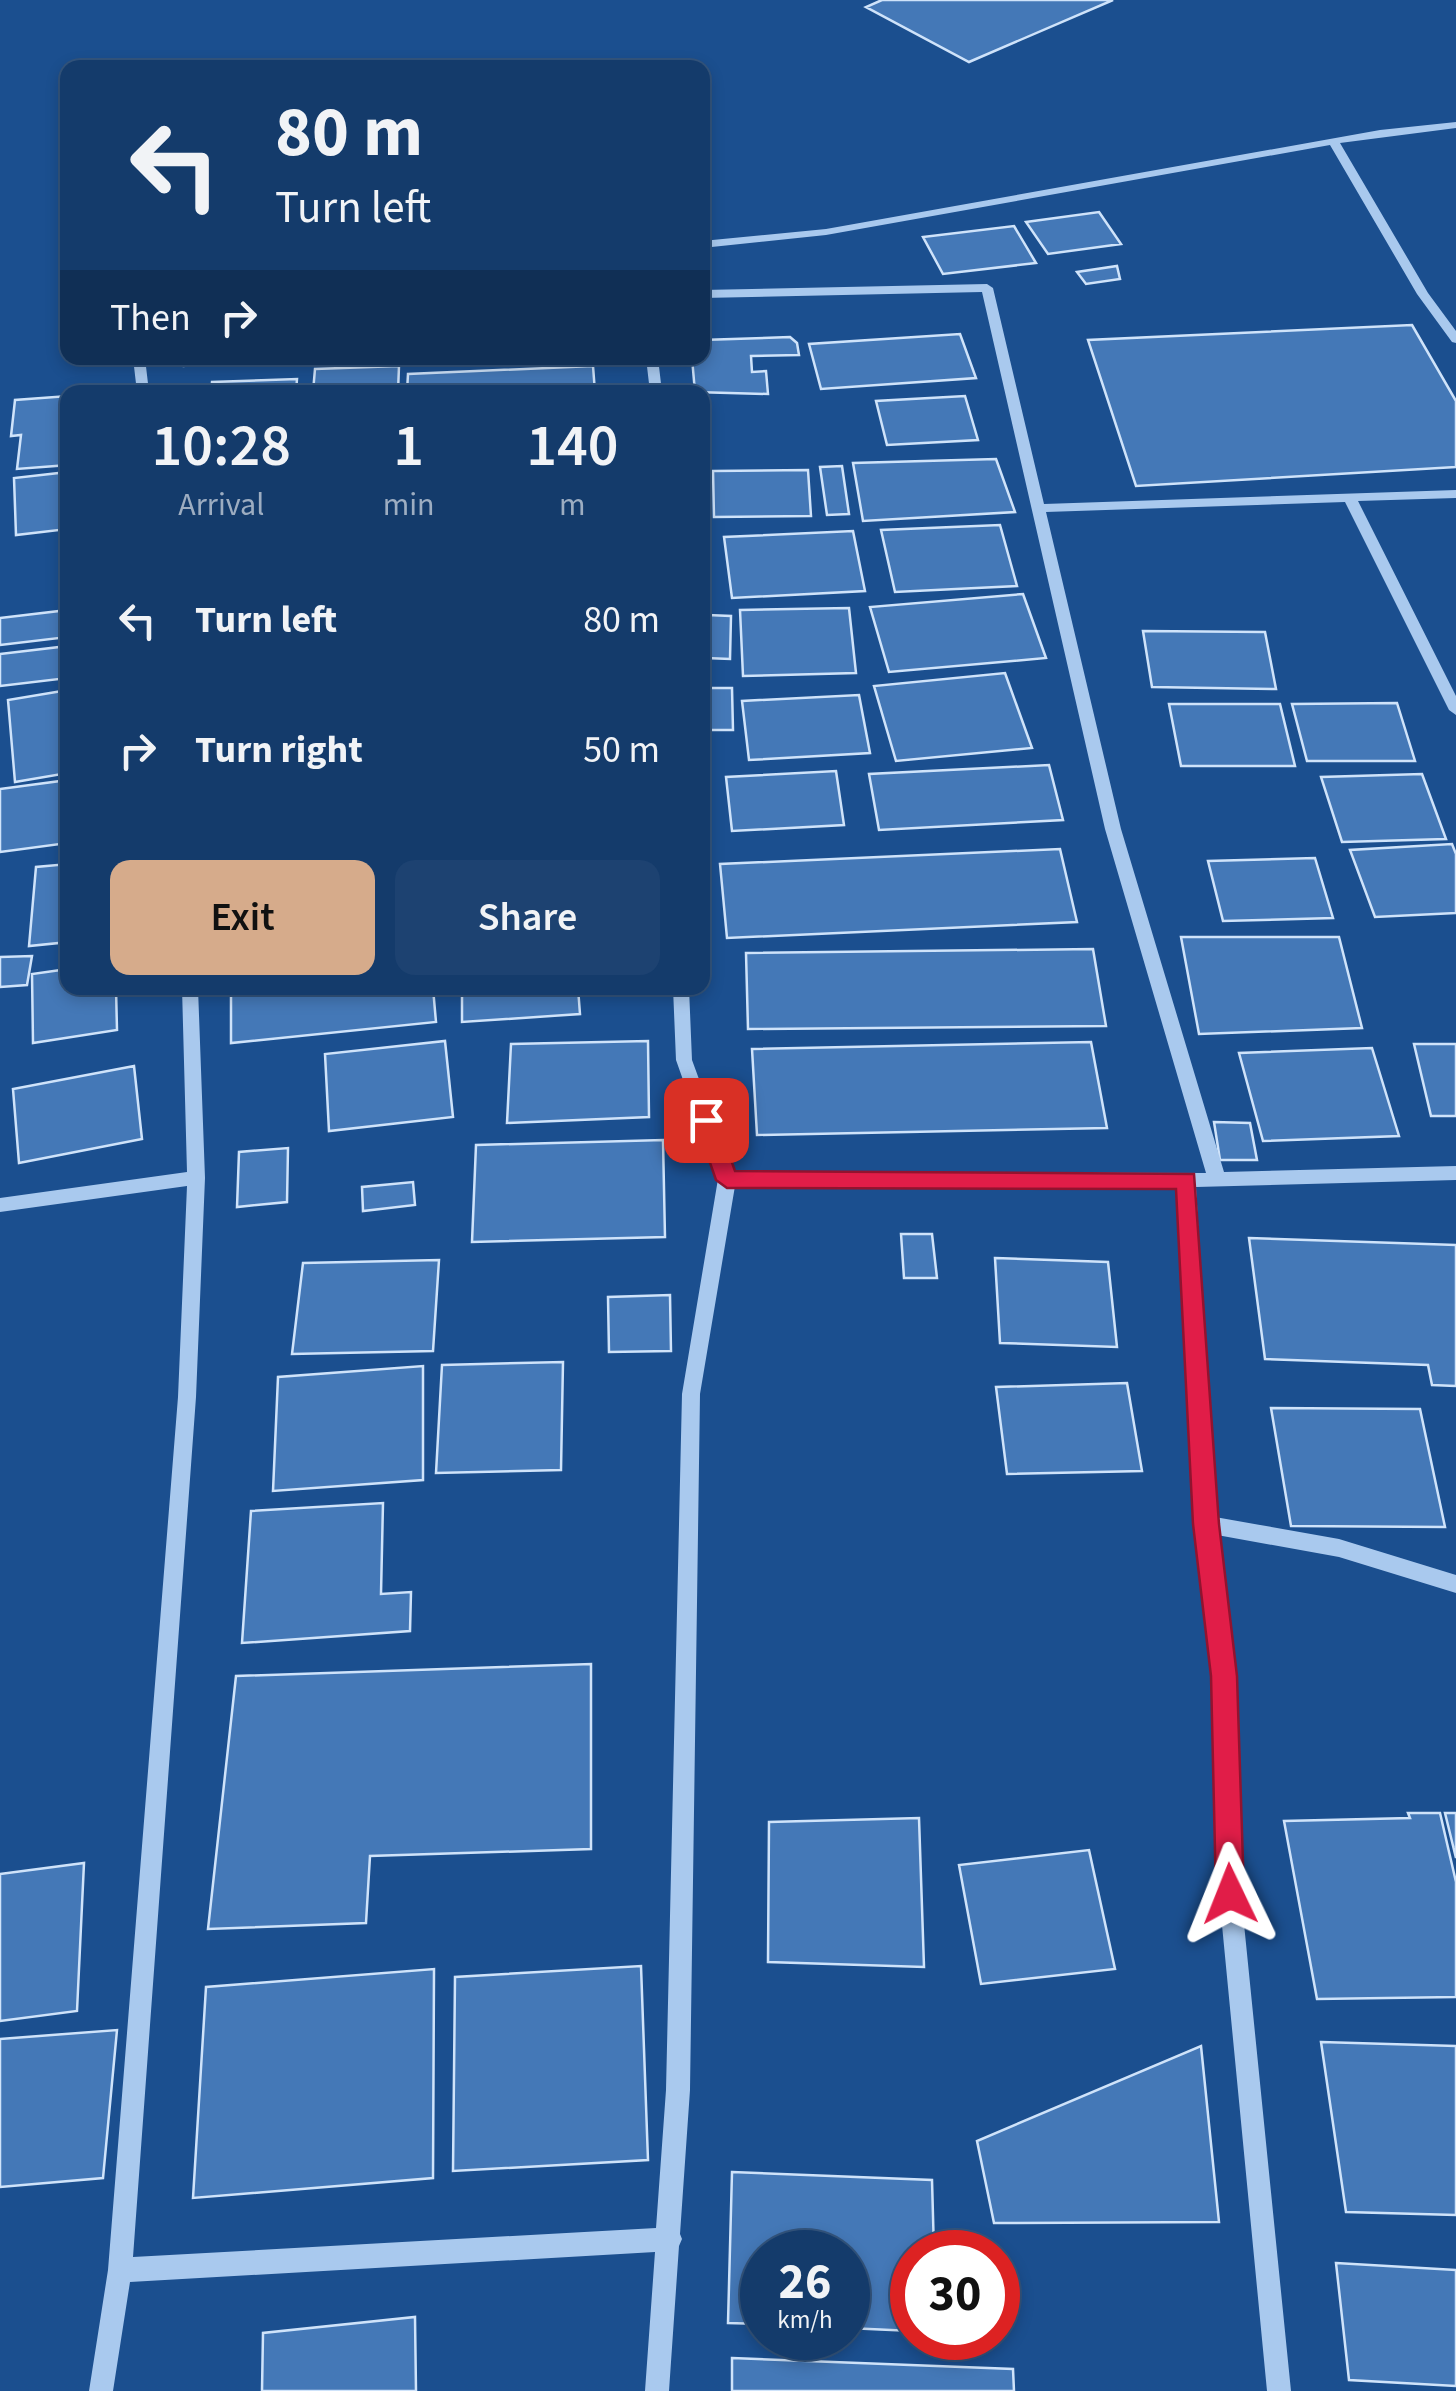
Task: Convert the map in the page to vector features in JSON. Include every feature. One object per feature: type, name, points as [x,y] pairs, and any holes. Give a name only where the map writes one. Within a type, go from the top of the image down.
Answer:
[{"type":"street","points":[[710,244],[826,232],[1334,142],[1456,125]]},
{"type":"street","points":[[1334,142],[1423,294],[1456,339]]},
{"type":"street","points":[[710,294],[987,288],[1112,829],[1216,1176]]},
{"type":"street","points":[[1039,508],[1456,494]]},
{"type":"street","points":[[1352,500],[1456,710]]},
{"type":"street","points":[[102,2391],[120,2270],[186,1397],[196,1178],[190,995]]},
{"type":"street","points":[[657,2391],[670,2239],[678,2070],[690,1394],[727,1180],[684,1060],[681,995]]},
{"type":"street","points":[[727,1180],[1186,1180],[1216,1176],[1456,1173]]},
{"type":"street","points":[[0,1205],[196,1178]]},
{"type":"street","points":[[1186,1180],[1206,1524],[1224,1676],[1230,1894],[1278,2391]]},
{"type":"street","points":[[1206,1524],[1339,1548],[1456,1584]]},
{"type":"street","points":[[120,2270],[670,2239]]},
{"type":"building","points":[[882,0],[1113,0],[969,62],[866,7]]},
{"type":"building","points":[[1099,212],[1121,244],[1048,254],[1026,222]]},
{"type":"building","points":[[1014,226],[1036,263],[943,274],[923,237]]},
{"type":"building","points":[[1117,266],[1120,279],[1086,284],[1077,272]]},
{"type":"building","points":[[1412,325],[1456,401],[1456,467],[1136,486],[1088,340]]},
{"type":"building","points":[[960,334],[976,378],[821,389],[809,344]]},
{"type":"building","points":[[790,337],[797,343],[799,355],[751,356],[752,372],[766,371],[768,394],[710,392],[710,385],[694,385],[693,365],[710,365],[710,340]]},
{"type":"building","points":[[399,366],[398,385],[314,385],[315,369]]},
{"type":"building","points":[[593,366],[594,385],[407,385],[408,374]]},
{"type":"building","points":[[297,379],[297,385],[212,385]]},
{"type":"building","points":[[965,396],[978,440],[887,445],[876,401]]},
{"type":"building","points":[[60,397],[60,466],[17,469],[21,435],[11,436],[15,400]]},
{"type":"building","points":[[996,459],[1015,512],[863,521],[853,463]]},
{"type":"building","points":[[842,466],[849,514],[827,515],[820,467]]},
{"type":"building","points":[[808,470],[811,516],[714,517],[713,471]]},
{"type":"building","points":[[60,473],[60,530],[16,535],[14,478]]},
{"type":"building","points":[[1000,525],[1017,586],[895,592],[881,530]]},
{"type":"building","points":[[853,531],[865,591],[732,598],[724,537]]},
{"type":"building","points":[[1023,594],[1046,658],[889,672],[870,607]]},
{"type":"building","points":[[849,608],[856,673],[743,676],[740,610]]},
{"type":"building","points":[[60,611],[60,638],[0,645],[0,618]]},
{"type":"building","points":[[710,615],[731,616],[730,659],[710,658]]},
{"type":"building","points":[[1143,631],[1265,632],[1276,689],[1152,687]]},
{"type":"building","points":[[60,647],[60,679],[0,686],[0,654]]},
{"type":"building","points":[[1005,673],[1032,748],[896,761],[874,686]]},
{"type":"building","points":[[710,688],[732,688],[733,730],[710,730]]},
{"type":"building","points":[[60,691],[60,774],[15,782],[8,700]]},
{"type":"building","points":[[859,695],[870,753],[749,760],[742,701]]},
{"type":"building","points":[[1397,703],[1415,761],[1307,761],[1292,704]]},
{"type":"building","points":[[1169,704],[1280,704],[1295,766],[1181,766]]},
{"type":"building","points":[[1049,765],[1063,820],[879,830],[869,774]]},
{"type":"building","points":[[836,771],[844,825],[732,831],[726,777]]},
{"type":"building","points":[[1422,774],[1446,839],[1342,842],[1321,777]]},
{"type":"building","points":[[60,781],[60,844],[0,852],[0,789]]},
{"type":"building","points":[[1452,844],[1456,854],[1456,913],[1375,917],[1350,850]]},
{"type":"building","points":[[1060,849],[1077,922],[727,938],[720,864]]},
{"type":"building","points":[[1315,858],[1333,918],[1223,921],[1208,861]]},
{"type":"building","points":[[60,865],[60,943],[29,946],[36,867]]},
{"type":"building","points":[[1181,937],[1339,937],[1362,1028],[1199,1034]]},
{"type":"building","points":[[1093,949],[1106,1026],[748,1029],[746,953]]},
{"type":"building","points":[[32,956],[27,985],[0,987],[0,957]]},
{"type":"building","points":[[60,970],[60,995],[116,995],[117,1030],[33,1043],[32,974]]},
{"type":"building","points":[[231,995],[434,995],[436,1022],[231,1043]]},
{"type":"building","points":[[462,995],[579,995],[580,1014],[462,1022]]},
{"type":"building","points":[[445,1041],[453,1117],[329,1131],[325,1054]]},
{"type":"building","points":[[648,1041],[649,1117],[507,1123],[511,1044]]},
{"type":"building","points":[[1091,1042],[1107,1128],[757,1135],[752,1049]]},
{"type":"building","points":[[1414,1044],[1456,1044],[1456,1116],[1431,1116]]},
{"type":"building","points":[[1372,1048],[1399,1136],[1263,1141],[1239,1053]]},
{"type":"building","points":[[134,1066],[142,1139],[19,1163],[13,1089]]},
{"type":"building","points":[[1214,1122],[1250,1123],[1257,1160],[1220,1160]]},
{"type":"building","points":[[663,1140],[665,1237],[472,1242],[476,1145]]},
{"type":"building","points":[[288,1148],[287,1202],[237,1207],[239,1152]]},
{"type":"building","points":[[413,1182],[415,1205],[363,1211],[362,1187]]},
{"type":"building","points":[[901,1234],[932,1234],[937,1278],[904,1278]]},
{"type":"building","points":[[1249,1238],[1456,1245],[1456,1386],[1432,1385],[1428,1365],[1265,1359]]},
{"type":"building","points":[[995,1258],[1108,1262],[1117,1347],[1000,1343]]},
{"type":"building","points":[[439,1260],[433,1351],[292,1354],[303,1263]]},
{"type":"building","points":[[670,1295],[671,1351],[609,1352],[608,1297]]},
{"type":"building","points":[[563,1362],[561,1470],[436,1473],[442,1365]]},
{"type":"building","points":[[423,1366],[423,1480],[273,1491],[278,1377]]},
{"type":"building","points":[[1127,1383],[1142,1471],[1007,1474],[996,1387]]},
{"type":"building","points":[[1271,1408],[1420,1409],[1445,1527],[1291,1526]]},
{"type":"building","points":[[383,1503],[381,1594],[411,1592],[410,1631],[242,1643],[251,1511]]},
{"type":"building","points":[[591,1664],[591,1849],[370,1856],[366,1923],[208,1929],[236,1676]]},
{"type":"building","points":[[1408,1813],[1440,1813],[1456,1882],[1456,1997],[1317,1999],[1284,1821],[1410,1818]]},
{"type":"building","points":[[1445,1813],[1456,1813],[1456,1858]]},
{"type":"building","points":[[919,1818],[924,1967],[768,1962],[769,1822]]},
{"type":"building","points":[[1089,1850],[1115,1969],[981,1984],[959,1865]]},
{"type":"building","points":[[84,1863],[77,2011],[0,2021],[0,1874]]},
{"type":"building","points":[[641,1966],[648,2160],[453,2171],[455,1977]]},
{"type":"building","points":[[434,1969],[433,2178],[193,2198],[206,1987]]},
{"type":"building","points":[[117,2030],[103,2178],[0,2187],[0,2039]]},
{"type":"building","points":[[1321,2042],[1456,2046],[1456,2215],[1346,2212]]},
{"type":"building","points":[[1201,2046],[1219,2222],[994,2223],[977,2141]]},
{"type":"building","points":[[732,2172],[932,2180],[933,2230],[890,2230],[890,2330],[870,2329],[870,2230],[740,2230],[740,2323],[728,2323]]},
{"type":"building","points":[[1336,2263],[1456,2270],[1456,2386],[1349,2380]]},
{"type":"building","points":[[415,2317],[416,2391],[262,2391],[263,2333]]},
{"type":"building","points":[[732,2358],[1013,2369],[1014,2391],[732,2391]]},
{"type":"route","points":[[706,1120],[727,1180],[1186,1180],[1206,1524],[1224,1676],[1230,1894]]}]
